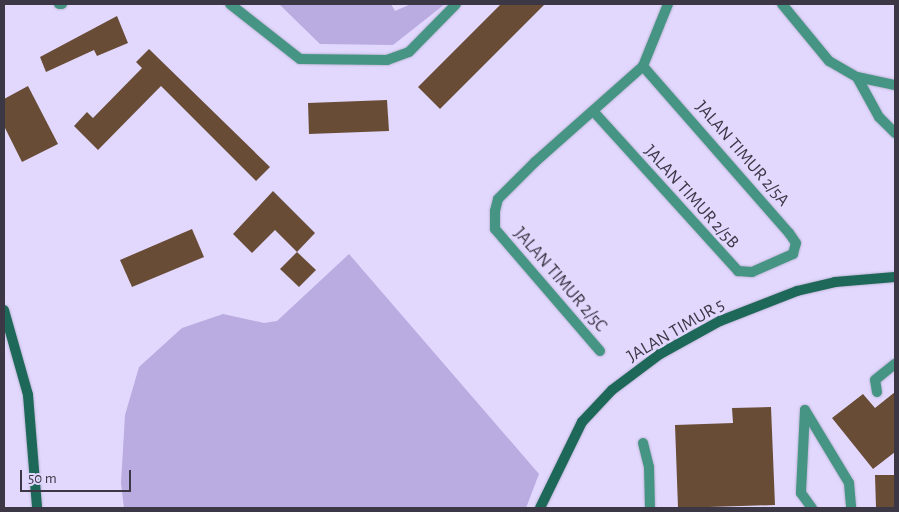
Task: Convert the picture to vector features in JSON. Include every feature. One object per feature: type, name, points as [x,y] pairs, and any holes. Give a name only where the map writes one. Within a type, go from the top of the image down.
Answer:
[{"type":"street","points":[[230,4],[300,59],[387,60],[409,52],[456,4]]},
{"type":"street","points":[[594,112],[643,66],[668,4]]},
{"type":"street","points":[[782,4],[829,61],[857,77],[895,85]]},
{"type":"street","name":"JALAN TIMUR 2/5A","points":[[643,66],[796,243],[793,254],[778,262]]},
{"type":"street","points":[[857,77],[879,117],[895,132]]},
{"type":"street","name":"JALAN TIMUR 2/5C","points":[[594,112],[498,200],[495,229],[600,352]]},
{"type":"street","name":"JALAN TIMUR 2/5B","points":[[594,112],[738,271],[752,272],[778,262]]},
{"type":"street","name":"JALAN TIMUR 5","points":[[540,508],[582,422],[612,390],[660,354],[720,321],[797,291],[835,282],[895,277]]},
{"type":"street","points":[[4,310],[28,395],[37,508]]},
{"type":"street","points":[[877,392],[876,380],[895,364]]},
{"type":"street","points":[[812,508],[801,493],[805,410],[849,483],[851,508]]},
{"type":"street","points":[[643,443],[649,467],[650,508]]},
{"type":"shaded area","points":[[279,4],[391,4],[395,11],[411,4],[445,4],[393,45],[320,44]]},
{"type":"shaded area","points":[[349,254],[539,474],[526,508],[124,508],[121,483],[125,415],[139,367],[182,328],[223,314],[264,323],[277,321]]},
{"type":"building","points":[[501,4],[545,4],[440,109],[418,87]]},
{"type":"building","points":[[117,16],[128,43],[97,56],[94,50],[46,72],[40,57]]},
{"type":"building","points":[[149,49],[270,167],[256,181],[161,86],[98,150],[74,126],[87,112],[93,118],[142,68],[136,62]]},
{"type":"building","points":[[28,86],[58,144],[22,162],[4,126],[4,99]]},
{"type":"building","points":[[387,100],[389,131],[309,134],[308,103]]},
{"type":"building","points":[[273,191],[315,233],[297,252],[275,230],[252,253],[233,234]]},
{"type":"building","points":[[192,229],[204,257],[132,287],[120,260]]},
{"type":"building","points":[[297,252],[316,270],[299,287],[280,269]]},
{"type":"building","points":[[895,392],[895,452],[873,469],[832,418],[863,394],[875,408]]},
{"type":"building","points":[[771,407],[775,505],[678,508],[675,425],[733,423],[732,408]]},
{"type":"building","points":[[875,475],[895,475],[895,508],[876,508]]}]
